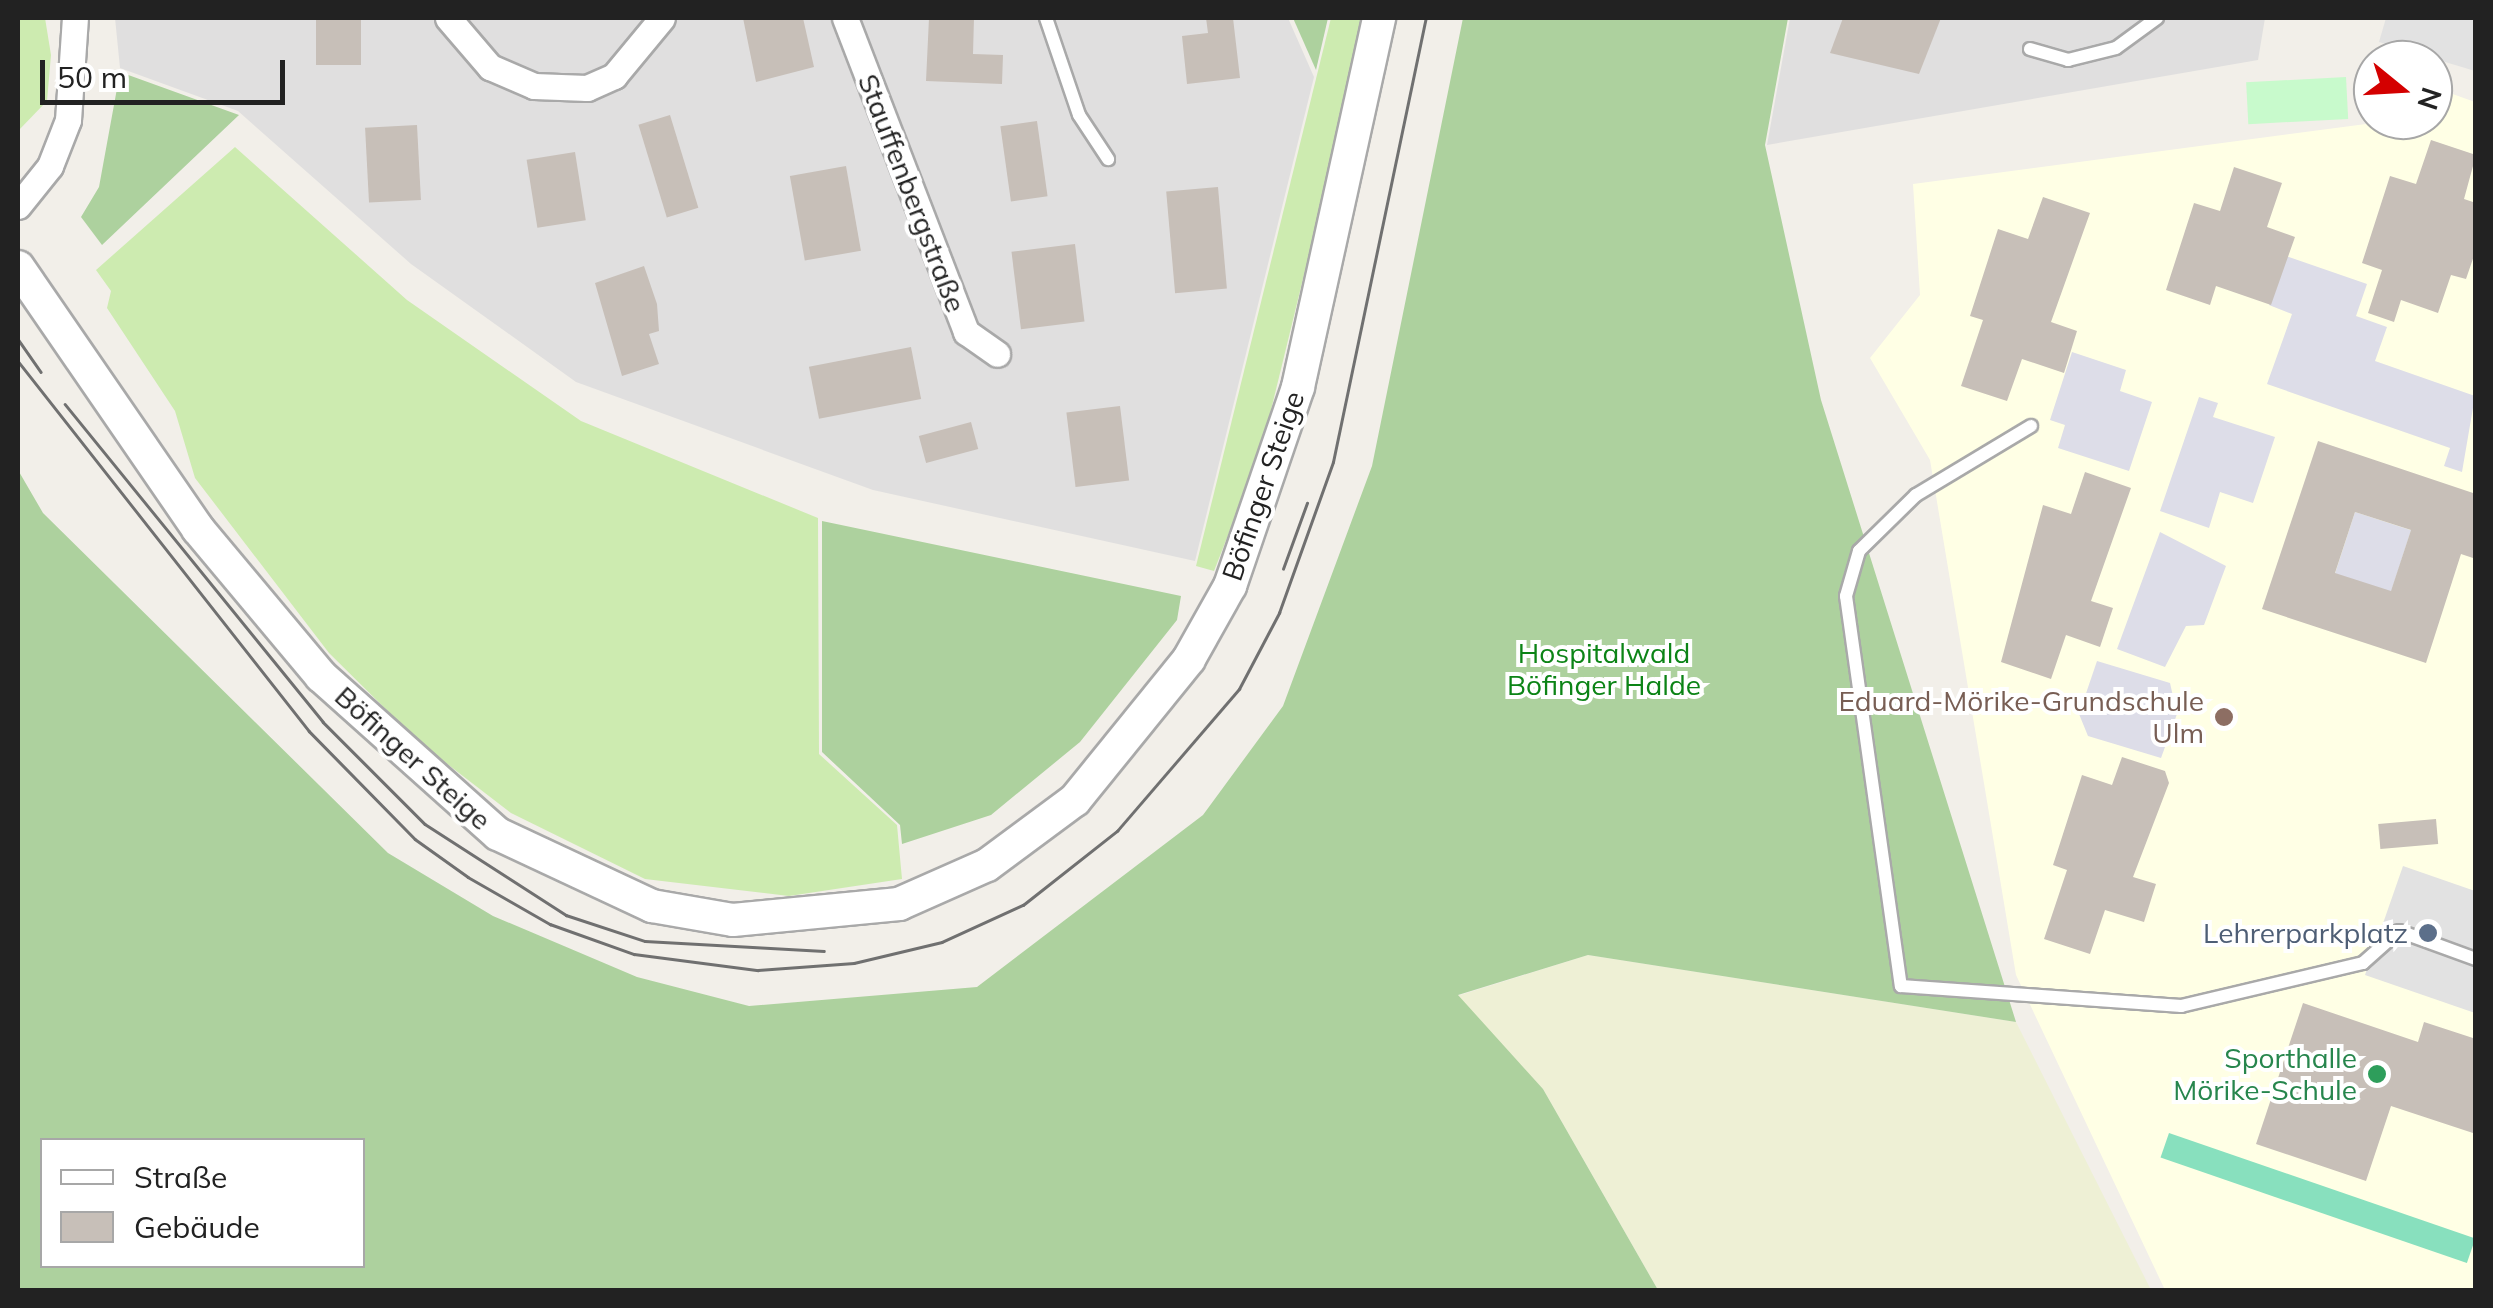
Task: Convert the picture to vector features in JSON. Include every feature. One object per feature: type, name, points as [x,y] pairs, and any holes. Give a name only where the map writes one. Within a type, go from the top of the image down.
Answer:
[{"type":"street","points":[[18,206],[50,166],[68,120],[76,18]]},
{"type":"street","points":[[448,18],[490,67],[534,86],[587,88],[614,76],[662,18]]},
{"type":"street","name":"Stauffenbergstraße","points":[[846,18],[966,332],[997,354]]},
{"type":"street","name":"Böfinger Steige","points":[[18,267],[198,529],[309,661],[498,834],[582,878],[684,912],[814,918],[899,904],[988,865],[1075,800],[1189,659],[1230,586],[1298,387],[1379,18]]},
{"type":"lane","points":[[1046,18],[1080,116],[1108,159]]},
{"type":"lane","points":[[2030,49],[2068,60],[2116,48],[2158,18]]},
{"type":"lane","points":[[2031,426],[1916,495],[1859,551],[1846,596],[1901,986],[2181,1006],[2363,964],[2399,931],[2476,959]]},
{"type":"shaded area","points":[[115,18],[1288,18],[1314,77],[1195,561],[873,490],[576,382],[411,264],[238,111],[120,68]]},
{"type":"shaded area","points":[[1790,18],[2265,18],[2258,60],[1767,145]]},
{"type":"shaded area","points":[[2386,18],[2475,18],[2475,71],[2453,64],[2453,40],[2380,40]]},
{"type":"shaded area","name":"Eduard-Mörike-Grundschule Ulm","points":[[2453,94],[2475,102],[2475,1290],[2165,1290],[2016,975],[1930,460],[1870,358],[1920,295],[1913,184],[2353,126],[2353,140],[2453,140]]},
{"type":"shaded area","points":[[2286,256],[2367,284],[2356,316],[2387,327],[2375,361],[2475,396],[2462,472],[2444,466],[2450,448],[2267,384],[2292,314],[2269,305]]},
{"type":"shaded area","points":[[2072,352],[2126,370],[2120,391],[2152,402],[2129,471],[2058,448],[2065,425],[2050,420]]},
{"type":"shaded area","points":[[2199,397],[2218,403],[2213,417],[2275,437],[2253,503],[2220,492],[2209,528],[2160,511]]},
{"type":"shaded area","points":[[2355,512],[2411,530],[2391,593],[2335,575]]},
{"type":"shaded area","points":[[2160,532],[2226,566],[2204,625],[2186,626],[2165,667],[2117,649]]},
{"type":"shaded area","points":[[2097,661],[2170,683],[2177,714],[2161,758],[2088,736],[2079,714]]},
{"type":"shaded area","name":"Lehrerparkplatz","points":[[2403,866],[2475,891],[2475,1013],[2365,975]]},
{"type":"shaded area","points":[[1588,955],[2016,1022],[2151,1290],[1658,1290],[1543,1089],[1457,996]]},
{"type":"green space","points":[[18,18],[45,18],[51,55],[47,101],[18,131]]},
{"type":"green space","points":[[1293,18],[1328,18],[1316,70]]},
{"type":"green space","points":[[1331,18],[1362,18],[1342,119],[1261,451],[1214,571],[1196,566]]},
{"type":"green space","name":"Hospitalwald Böfinger Halde","points":[[1463,18],[1788,18],[1765,145],[1821,400],[2016,1022],[1588,955],[1458,995],[1543,1089],[1658,1290],[18,1290],[18,470],[43,513],[388,853],[493,916],[637,977],[749,1006],[977,987],[1203,815],[1283,706],[1372,466]]},
{"type":"green space","points":[[120,72],[239,115],[102,245],[81,217],[99,187]]},
{"type":"green space","points":[[2346,77],[2348,119],[2248,124],[2246,82]]},
{"type":"green space","points":[[235,147],[407,300],[581,421],[818,518],[819,754],[897,825],[902,879],[789,896],[645,879],[511,813],[420,743],[329,653],[195,478],[175,411],[107,308],[111,291],[96,270]]},
{"type":"green space","points":[[822,521],[1181,596],[1177,620],[1080,742],[991,815],[902,844],[900,825],[822,752]]},
{"type":"green space","points":[[2169,1133],[2475,1238],[2467,1263],[2161,1158]]},
{"type":"building","points":[[316,18],[361,18],[361,65],[316,65]]},
{"type":"building","points":[[743,18],[803,18],[814,67],[756,82]]},
{"type":"building","points":[[929,18],[974,18],[973,54],[1003,55],[1002,84],[926,81]]},
{"type":"building","points":[[1206,18],[1233,18],[1240,78],[1187,84],[1182,36],[1208,33]]},
{"type":"building","points":[[1843,18],[1941,18],[1919,74],[1830,53]]},
{"type":"building","points":[[670,115],[698,208],[667,217],[638,125]]},
{"type":"building","points":[[1037,121],[1048,196],[1011,201],[1000,126]]},
{"type":"building","points":[[417,125],[421,200],[369,203],[365,128]]},
{"type":"building","points":[[2431,140],[2476,155],[2464,199],[2476,203],[2476,250],[2466,279],[2451,275],[2438,313],[2401,300],[2394,322],[2368,313],[2382,270],[2362,263],[2390,176],[2416,184]]},
{"type":"building","points":[[575,152],[586,220],[537,228],[527,160]]},
{"type":"building","points":[[846,166],[861,251],[805,261],[790,176]]},
{"type":"building","points":[[2234,167],[2282,183],[2267,227],[2295,237],[2271,305],[2216,286],[2210,305],[2166,290],[2194,203],[2220,211]]},
{"type":"building","points":[[1218,187],[1227,289],[1175,293],[1166,192]]},
{"type":"building","points":[[2043,197],[2090,213],[2051,322],[2077,331],[2064,373],[2022,359],[2007,401],[1961,386],[1983,320],[1970,316],[1998,229],[2028,239]]},
{"type":"building","points":[[1075,244],[1085,321],[1021,329],[1011,252]]},
{"type":"building","points":[[644,266],[657,304],[659,331],[649,334],[659,364],[622,376],[595,283]]},
{"type":"building","points":[[911,347],[921,399],[819,419],[809,367]]},
{"type":"building","points":[[1120,406],[1129,480],[1076,487],[1066,413]]},
{"type":"building","points":[[971,422],[978,449],[926,463],[919,436]]},
{"type":"building","points":[[2318,441],[2476,494],[2476,559],[2461,554],[2426,663],[2262,609]],"holes":[[[2355,512],[2411,530],[2391,591],[2335,573]]]},
{"type":"building","points":[[2085,472],[2131,488],[2091,601],[2113,608],[2100,647],[2066,635],[2051,679],[2001,662],[2043,505],[2071,514]]},
{"type":"building","points":[[2122,757],[2165,771],[2169,783],[2133,877],[2156,884],[2144,922],[2105,910],[2090,954],[2044,939],[2067,870],[2053,865],[2082,775],[2112,785]]},
{"type":"building","points":[[2436,819],[2438,844],[2380,849],[2378,824]]},
{"type":"building","name":"Sporthalle Mörike-Schule","points":[[2303,1003],[2418,1042],[2424,1022],[2476,1039],[2476,1134],[2391,1106],[2366,1181],[2256,1144]]},
{"type":"tram line","points":[[18,361],[309,731],[415,839],[468,877],[550,924],[634,954],[758,970],[854,963],[942,942],[1023,905],[1117,831],[1239,689],[1279,613],[1333,462],[1426,18]]},
{"type":"tram line","points":[[18,339],[41,372]]},
{"type":"tram line","points":[[65,404],[323,722],[425,824],[566,915],[645,941],[824,951]]},
{"type":"tram line","points":[[1283,569],[1307,503]]},
{"type":"place","name":"Eduard-Mörike-Grundschule Ulm","points":[[2224,717]]},
{"type":"place","name":"Lehrerparkplatz","points":[[2428,933]]},
{"type":"place","name":"Sporthalle Mörike-Schule","points":[[2377,1074]]}]
